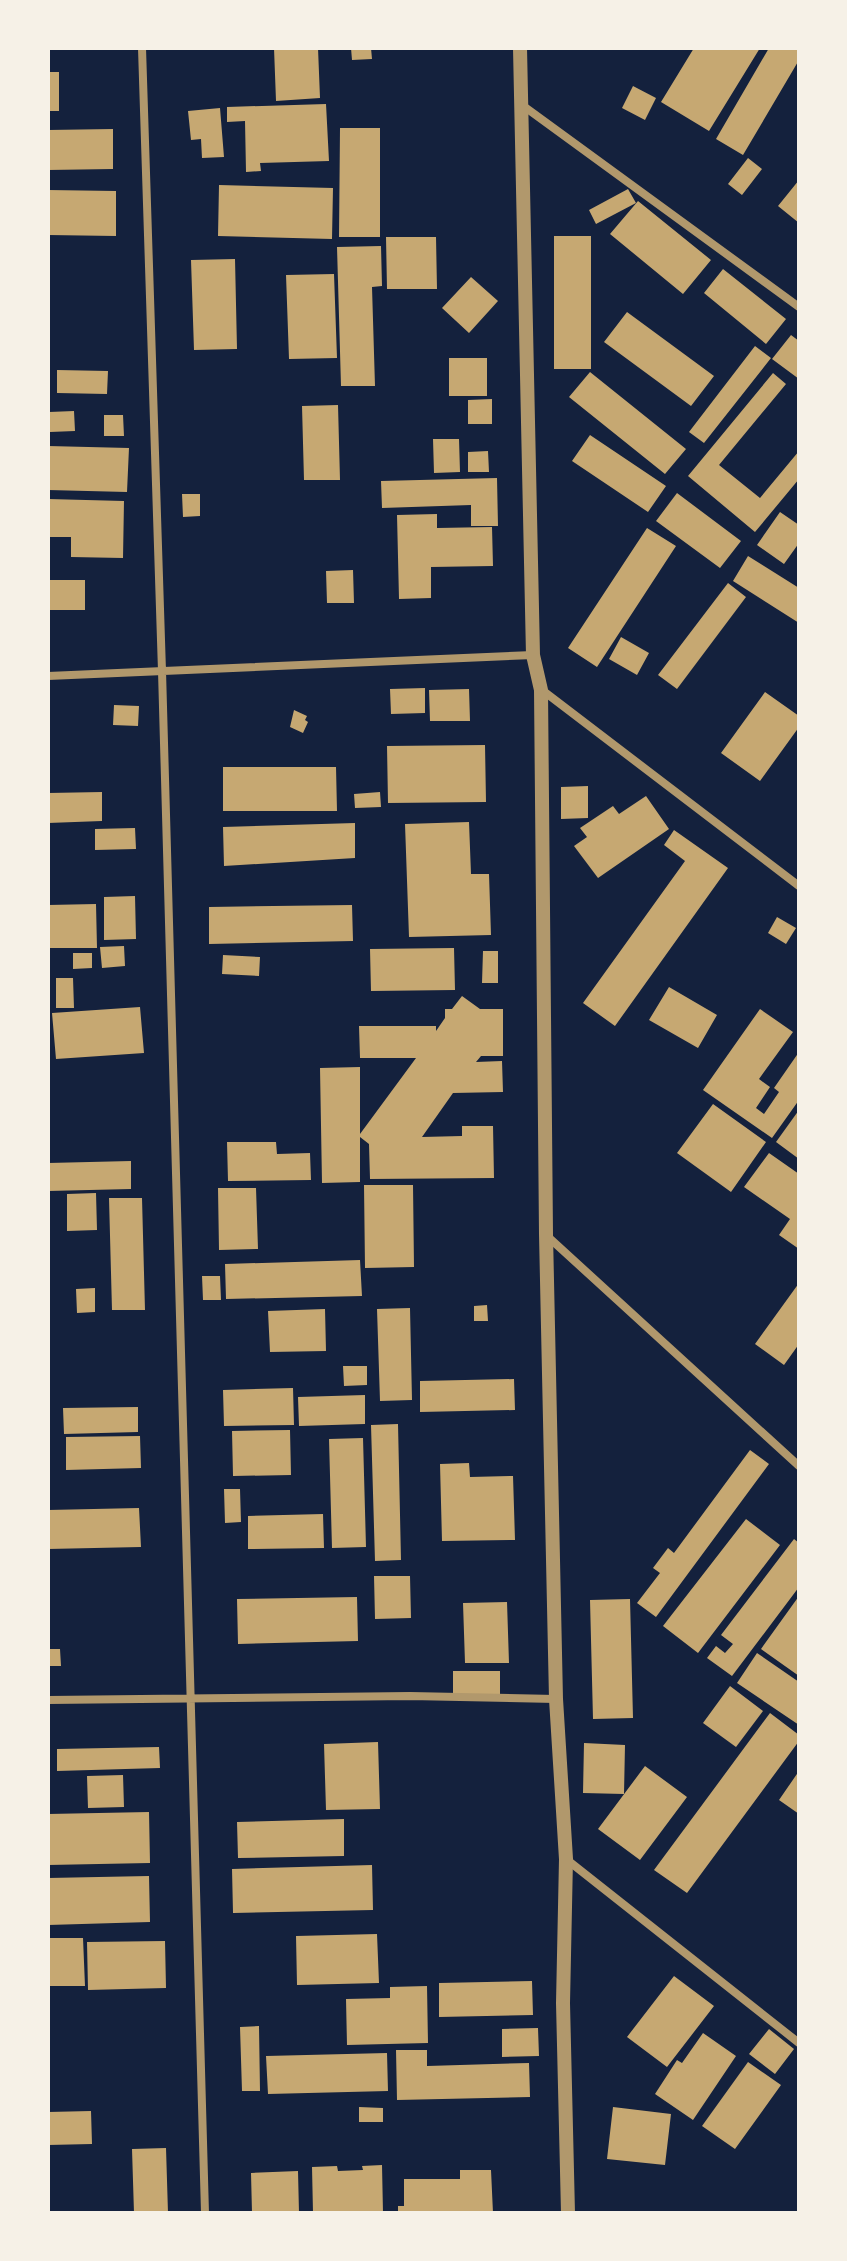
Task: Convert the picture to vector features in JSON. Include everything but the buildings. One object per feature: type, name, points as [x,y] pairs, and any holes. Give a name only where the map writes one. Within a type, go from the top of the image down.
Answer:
[{"type":"street","points":[[142,48],[205,2213]]},
{"type":"street","points":[[520,48],[533,655],[541,690],[546,1234],[556,1699],[566,1859],[563,2003],[568,2213]]},
{"type":"street","points":[[521,104],[799,307]]},
{"type":"street","points":[[48,676],[533,655]]},
{"type":"street","points":[[541,690],[799,886]]},
{"type":"street","points":[[546,1234],[799,1466]]},
{"type":"street","points":[[48,1700],[410,1696],[556,1699]]},
{"type":"street","points":[[566,1859],[799,2043]]}]
